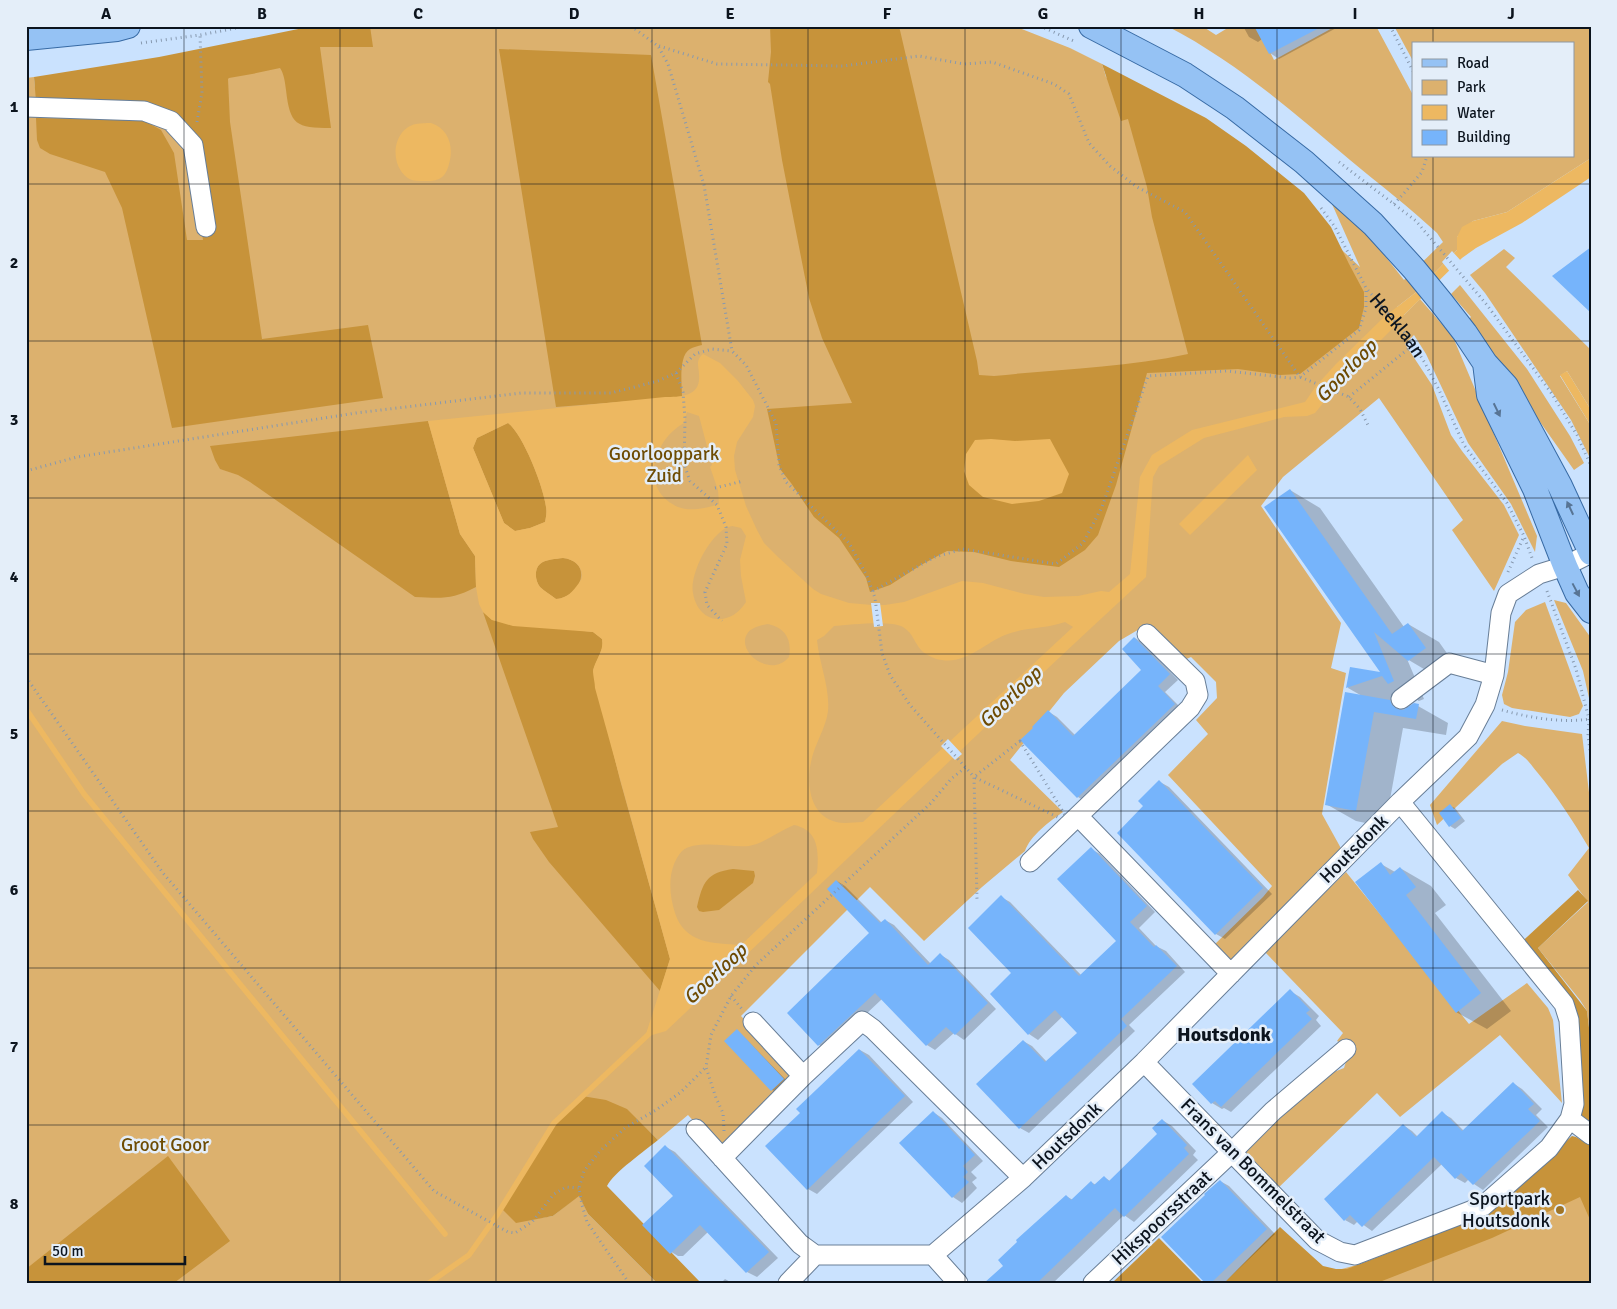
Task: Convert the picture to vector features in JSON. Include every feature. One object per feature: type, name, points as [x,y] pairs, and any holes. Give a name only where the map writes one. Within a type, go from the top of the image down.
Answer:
[{"type":"main road","points":[[26,38],[117,29],[128,26]]},
{"type":"main road","points":[[1088,36],[1185,76],[1235,108],[1304,162],[1373,224],[1414,269],[1465,333],[1484,363],[1506,386],[1560,486],[1591,553]]},
{"type":"main road","points":[[1484,363],[1489,395],[1535,489],[1577,593],[1591,611]]},
{"type":"street","points":[[26,107],[144,111],[172,121],[193,145],[206,227]]},
{"type":"street","points":[[1508,594],[1539,574],[1565,566],[1591,553]]},
{"type":"street","name":"Houtsdonk","points":[[933,1255],[1023,1178],[1144,1062],[1400,802],[1468,737],[1485,705],[1494,676],[1501,613],[1508,594]]},
{"type":"street","points":[[1030,862],[1190,708],[1198,695],[1195,681],[1147,634]]},
{"type":"street","points":[[1401,698],[1449,663],[1494,676]]},
{"type":"street","name":"Frans van Bommelstraat","points":[[1144,1062],[1317,1240],[1340,1252],[1355,1255],[1483,1206],[1548,1148],[1570,1119],[1574,1104],[1569,1020],[1564,1004],[1400,802]]},
{"type":"street","points":[[1074,819],[1231,974]]},
{"type":"street","points":[[722,1158],[803,1076],[862,1021],[873,1029],[1023,1178]]},
{"type":"street","points":[[753,1022],[803,1076]]},
{"type":"street","name":"Hikspoorsstraat","points":[[1093,1283],[1273,1111],[1346,1049]]},
{"type":"street","points":[[1570,1119],[1591,1135]]},
{"type":"street","points":[[696,1129],[800,1244],[815,1254],[933,1255],[958,1283]]},
{"type":"street","points":[[788,1283],[815,1254]]},
{"type":"path","points":[[631,26],[658,46],[718,64],[843,66],[919,56],[964,64],[992,62],[1054,84],[1068,94],[1090,143],[1110,166],[1137,187],[1185,212],[1300,377]]},
{"type":"path","points":[[1040,26],[1088,36]]},
{"type":"path","points":[[1390,26],[1412,69]]},
{"type":"path","points":[[193,145],[202,93],[200,35]]},
{"type":"path","points":[[658,46],[668,64],[704,184],[732,351],[746,365],[776,423],[779,465],[786,482],[849,543],[873,591],[882,653],[890,675],[910,705],[974,777],[1074,819]]},
{"type":"path","points":[[1394,204],[1422,172],[1426,158]]},
{"type":"path","name":"Heeklaan","points":[[1318,204],[1335,227],[1366,288],[1409,338],[1425,363],[1440,390],[1464,445],[1507,503],[1524,536],[1545,584],[1576,669],[1590,719],[1588,736],[1591,756]]},
{"type":"path","points":[[1438,246],[1488,304],[1552,394],[1577,435],[1591,466]]},
{"type":"path","points":[[1300,377],[1359,330],[1366,308],[1366,288]]},
{"type":"path","points":[[1347,396],[1413,345]]},
{"type":"path","points":[[26,470],[77,457],[356,413],[521,393],[611,393],[658,381],[676,373],[695,354],[712,349],[732,351]]},
{"type":"path","points":[[873,591],[936,557],[963,549],[1056,564],[1077,548],[1083,543],[1102,507],[1148,376],[1227,371],[1290,378],[1300,377],[1347,396],[1360,409],[1369,427]]},
{"type":"path","points":[[676,373],[683,392],[685,419],[684,464],[690,481],[717,505],[726,527],[727,544],[705,592],[707,605],[722,621]]},
{"type":"path","points":[[715,488],[743,481]]},
{"type":"path","points":[[1508,594],[1508,569],[1524,536]]},
{"type":"path","points":[[26,677],[163,873],[434,1191],[508,1232],[515,1233],[532,1222],[554,1194],[566,1187],[579,1188]]},
{"type":"path","points":[[1485,705],[1522,716],[1573,721],[1590,719]]},
{"type":"path","points":[[974,777],[1020,741],[1074,819]]},
{"type":"path","points":[[722,1158],[724,1113],[716,1098],[706,1066],[711,1035],[731,996],[756,964],[931,803],[965,765]]},
{"type":"path","points":[[974,777],[977,899]]},
{"type":"path","points":[[628,1283],[587,1222],[579,1188],[584,1170],[600,1151],[625,1128],[656,1110],[681,1092],[706,1066]]},
{"type":"green space","name":"Goorlooppark Zuid","points":[[359,26],[1014,26],[1070,48],[1102,64],[1106,77],[1313,223],[1360,267],[1328,195],[1374,242],[1404,280],[1443,242],[1437,233],[1262,88],[1216,55],[1167,26],[1202,26],[1216,35],[1231,26],[1257,26],[1274,60],[1336,26],[1376,26],[1412,93],[1412,158],[1574,158],[1574,42],[1412,42],[1412,59],[1394,26],[1591,26],[1591,158],[1507,212],[1473,221],[1457,237],[1457,250],[1415,293],[1397,307],[1404,315],[1420,299],[1453,337],[1537,536],[1535,552],[1511,504],[1468,443],[1426,354],[1414,335],[1405,344],[1432,385],[1451,435],[1504,505],[1519,535],[1494,591],[1452,530],[1463,520],[1379,398],[1283,477],[1261,506],[1341,623],[1331,668],[1346,673],[1322,814],[1343,852],[1227,965],[1211,948],[1272,886],[1168,775],[1208,734],[1196,720],[1217,698],[1216,682],[1191,657],[1182,661],[1148,624],[1119,641],[1064,693],[1010,760],[1063,812],[1036,834],[1025,851],[982,887],[924,941],[870,887],[741,1016],[795,1074],[719,1149],[688,1115],[658,1140],[630,1113],[533,1219],[553,1216],[579,1195],[588,1214],[657,1283],[26,1283],[26,78],[34,77],[35,88]]},
{"type":"green space","points":[[1504,249],[1515,258],[1506,267],[1591,350],[1591,410],[1567,371],[1560,376],[1591,426],[1591,460],[1571,420],[1485,293],[1470,275]]},
{"type":"green space","points":[[1460,285],[1527,369],[1570,436],[1584,463],[1574,470],[1468,320],[1471,317],[1451,294]]},
{"type":"green space","points":[[1554,600],[1566,603],[1591,638],[1591,707],[1583,671]]},
{"type":"green space","points":[[1545,602],[1583,706],[1579,714],[1570,717],[1512,708],[1504,704],[1502,695],[1508,672],[1515,622],[1526,610]]},
{"type":"green space","points":[[1502,721],[1582,734],[1591,809],[1591,1044],[1587,1011],[1538,948],[1588,902],[1568,875],[1589,848],[1565,809],[1531,764],[1518,753],[1502,764],[1437,825],[1430,805]]},
{"type":"green space","points":[[1346,872],[1469,1024],[1527,983],[1548,1008],[1553,1020],[1562,1103],[1500,1035],[1400,1117],[1377,1093],[1276,1190],[1242,1154],[1319,1078],[1344,1068],[1349,1052],[1345,1045],[1337,1041],[1343,1033],[1264,951]]},
{"type":"green space","name":"Sportpark Houtsdonk","points":[[1591,1184],[1591,1283],[1289,1283],[1466,1236]]},
{"type":"shaded area","points":[[313,26],[370,26],[373,47],[320,47],[331,128],[310,127],[297,122],[290,111],[284,78],[280,68],[228,79],[230,122],[262,339],[368,325],[383,398],[172,428],[122,208],[105,172],[50,154],[40,148],[37,140],[36,118],[143,120],[161,130],[174,153],[187,240],[203,240],[188,144],[177,122],[36,101],[34,77],[159,57]]},
{"type":"shaded area","points":[[770,26],[899,26],[979,375],[994,376],[1115,365],[1188,354],[1152,217],[1147,187],[1128,119],[1121,121],[1102,64],[1206,118],[1246,146],[1304,193],[1331,227],[1364,292],[1364,307],[1359,328],[1300,374],[1280,375],[1238,369],[1147,373],[1116,485],[1098,535],[1085,550],[1059,567],[1011,561],[974,552],[947,551],[890,585],[870,592],[866,578],[839,538],[814,517],[780,469],[767,409],[852,403],[822,338],[809,298],[782,160],[770,84],[768,82],[771,52]]},
{"type":"shaded area","points":[[499,49],[651,55],[702,345],[690,349],[684,358],[682,364],[682,397],[556,407]]},
{"type":"shaded area","points":[[428,421],[460,534],[475,556],[476,587],[460,594],[446,597],[415,597],[250,482],[238,475],[220,469],[210,446]]},
{"type":"shaded area","points":[[508,423],[520,438],[532,462],[546,509],[545,522],[515,531],[504,523],[473,448],[477,438]]},
{"type":"shaded area","points":[[563,558],[573,561],[578,566],[581,572],[580,579],[572,592],[565,597],[556,599],[540,587],[537,582],[536,572],[542,562]]},
{"type":"shaded area","points":[[483,612],[492,620],[593,632],[602,639],[603,646],[593,670],[620,780],[670,959],[660,991],[549,862],[533,839],[530,832],[558,827]]},
{"type":"shaded area","points":[[733,869],[754,871],[753,883],[719,910],[699,911],[697,907],[699,898],[707,880],[717,873]]},
{"type":"shaded area","points":[[1578,890],[1588,901],[1538,948],[1587,1011],[1591,1044],[1591,1124],[1579,1116],[1572,1022],[1516,947]]},
{"type":"shaded area","points":[[582,1096],[606,1100],[627,1109],[658,1140],[623,1168],[607,1186],[701,1283],[657,1283],[588,1214],[579,1196],[553,1216],[516,1223],[502,1209],[554,1123]]},
{"type":"shaded area","points":[[1572,1136],[1591,1146],[1591,1222],[1580,1197],[1492,1238],[1377,1283],[1224,1283],[1280,1227],[1323,1266],[1347,1269],[1483,1216]]},
{"type":"shaded area","points":[[168,1156],[230,1241],[174,1283],[29,1283],[26,1279],[26,1269]]},
{"type":"shaded area","points":[[1159,1238],[1203,1283],[1112,1283]]},
{"type":"water","points":[[431,123],[442,130],[449,139],[451,151],[446,173],[437,180],[411,180],[401,171],[398,165],[396,157],[397,143],[400,136],[409,127]]},
{"type":"water","points":[[1591,158],[1591,177],[1522,223],[1476,248],[1462,258],[1346,375],[1315,413],[1307,416],[1284,417],[1204,438],[1159,466],[1153,477],[1146,577],[965,746],[666,1031],[645,1037],[670,959],[595,688],[593,671],[601,652],[602,639],[593,632],[513,626],[492,620],[483,612],[479,604],[476,587],[475,556],[460,534],[428,421],[683,396],[697,388],[699,382],[698,361],[703,354],[720,363],[738,381],[753,400],[755,406],[753,417],[737,442],[734,456],[735,470],[746,506],[757,530],[764,543],[778,557],[821,594],[849,603],[885,605],[904,602],[962,581],[983,583],[1044,597],[1078,596],[1101,591],[1109,592],[1130,574],[1140,477],[1152,455],[1192,430],[1305,402],[1316,386],[1336,364],[1384,317],[1415,293],[1457,250],[1457,237],[1462,227],[1473,221],[1507,212]],"holes":[[[687,412],[699,416],[712,465],[710,467],[718,490],[719,504],[717,505],[698,509],[678,507],[666,499],[658,489],[654,478],[654,465],[658,453],[664,441],[684,423]],[[508,423],[514,429],[526,449],[541,487],[546,509],[545,522],[515,531],[504,523],[473,448],[477,438]],[[732,526],[741,528],[746,536],[740,560],[746,602],[732,616],[724,619],[715,619],[701,611],[693,593],[698,564],[717,535],[724,529]],[[563,558],[573,561],[582,572],[579,583],[564,597],[556,599],[540,587],[537,582],[538,566],[548,560]],[[1065,622],[1073,627],[863,822],[836,822],[827,819],[820,813],[812,798],[809,780],[813,756],[828,711],[826,684],[817,640],[834,626],[897,625],[907,630],[922,651],[942,660],[959,659],[967,656],[1012,632]],[[768,624],[779,628],[786,636],[790,645],[790,651],[789,657],[782,663],[773,665],[757,661],[746,648],[747,634],[754,628]],[[794,825],[802,828],[813,837],[816,843],[818,857],[817,873],[741,945],[720,944],[701,940],[686,931],[675,913],[670,889],[672,870],[679,854],[688,847],[696,845],[749,846]]]},
{"type":"water","points":[[1567,371],[1591,410],[1591,426],[1560,375]]},
{"type":"water","points":[[1050,439],[1069,474],[1062,493],[1039,501],[1012,504],[983,497],[969,485],[964,471],[966,454],[975,440],[1015,441]]},
{"type":"water","points":[[1248,455],[1257,470],[1190,535],[1179,524]]},
{"type":"pier","points":[[1452,251],[1462,262],[1451,273],[1442,262]]},
{"type":"pier","points":[[871,603],[880,603],[883,626],[874,627]]},
{"type":"pier","points":[[948,739],[962,754],[955,760],[941,746]]},
{"type":"building","points":[[1254,26],[1323,26],[1269,54]]},
{"type":"building","points":[[1591,247],[1591,313],[1552,276]]},
{"type":"building","points":[[1290,489],[1392,634],[1408,623],[1426,648],[1408,661],[1374,632],[1394,681],[1388,684],[1382,676],[1346,688],[1350,667],[1380,672],[1264,507]]},
{"type":"building","points":[[1134,637],[1170,674],[1158,686],[1175,704],[1077,798],[1020,740],[1048,710],[1073,736],[1141,670],[1122,649]]},
{"type":"building","points":[[1345,692],[1390,700],[1397,709],[1403,710],[1414,703],[1419,704],[1416,719],[1374,712],[1356,811],[1325,805]]},
{"type":"building","points":[[1159,780],[1263,888],[1215,935],[1117,833],[1143,806],[1138,801]]},
{"type":"building","points":[[1450,804],[1461,818],[1449,827],[1439,813]]},
{"type":"building","points":[[1091,847],[1147,906],[1130,922],[1154,947],[1156,945],[1177,966],[1121,1019],[1127,1026],[1019,1129],[976,1084],[1023,1040],[1045,1062],[1077,1033],[1055,1010],[1028,1035],[990,994],[1011,973],[968,928],[1001,895],[1079,976],[1116,941],[1057,879]]},
{"type":"building","points":[[1381,862],[1390,875],[1400,867],[1416,887],[1406,895],[1481,993],[1456,1013],[1355,882]]},
{"type":"building","points":[[836,880],[880,923],[885,919],[928,965],[940,953],[988,1003],[955,1035],[946,1027],[926,1046],[875,993],[818,1046],[787,1013],[869,933],[827,889]]},
{"type":"building","points":[[1290,989],[1310,1010],[1306,1013],[1312,1019],[1221,1107],[1215,1101],[1211,1104],[1192,1084]]},
{"type":"building","points":[[737,1029],[784,1079],[771,1091],[724,1041]]},
{"type":"building","points":[[859,1049],[905,1096],[807,1190],[765,1146],[800,1113],[796,1109]]},
{"type":"building","points":[[1513,1082],[1534,1104],[1528,1109],[1540,1121],[1473,1185],[1461,1173],[1455,1179],[1434,1157],[1362,1227],[1350,1215],[1344,1221],[1324,1199],[1403,1124],[1416,1137],[1442,1111],[1462,1131]]},
{"type":"building","points":[[933,1111],[975,1155],[963,1166],[968,1172],[963,1177],[969,1182],[952,1198],[899,1143]]},
{"type":"building","points":[[1162,1119],[1187,1145],[1184,1148],[1189,1154],[1124,1217],[1115,1208],[1037,1283],[984,1283],[1003,1266],[998,1260],[1017,1242],[1016,1240],[1066,1195],[1071,1200],[1091,1181],[1094,1185],[1104,1176],[1109,1181],[1157,1134],[1152,1128]]},
{"type":"building","points":[[665,1145],[769,1252],[746,1273],[700,1225],[670,1254],[642,1225],[673,1196],[644,1166]]},
{"type":"building","points":[[1220,1180],[1267,1229],[1211,1283],[1205,1283],[1161,1237]]},
{"type":"waterway","points":[[26,709],[84,794],[445,1234]]},
{"type":"waterway","name":"Goorloop","points":[[429,1283],[469,1255],[497,1215],[554,1123],[650,1033]]},
{"type":"place","name":"Sportpark Houtsdonk","points":[[1560,1210]]},
{"type":"district","name":"Houtsdonk","points":[[1224,1034]]},
{"type":"park label","name":"Groot Goor","points":[[165,1145]]}]
